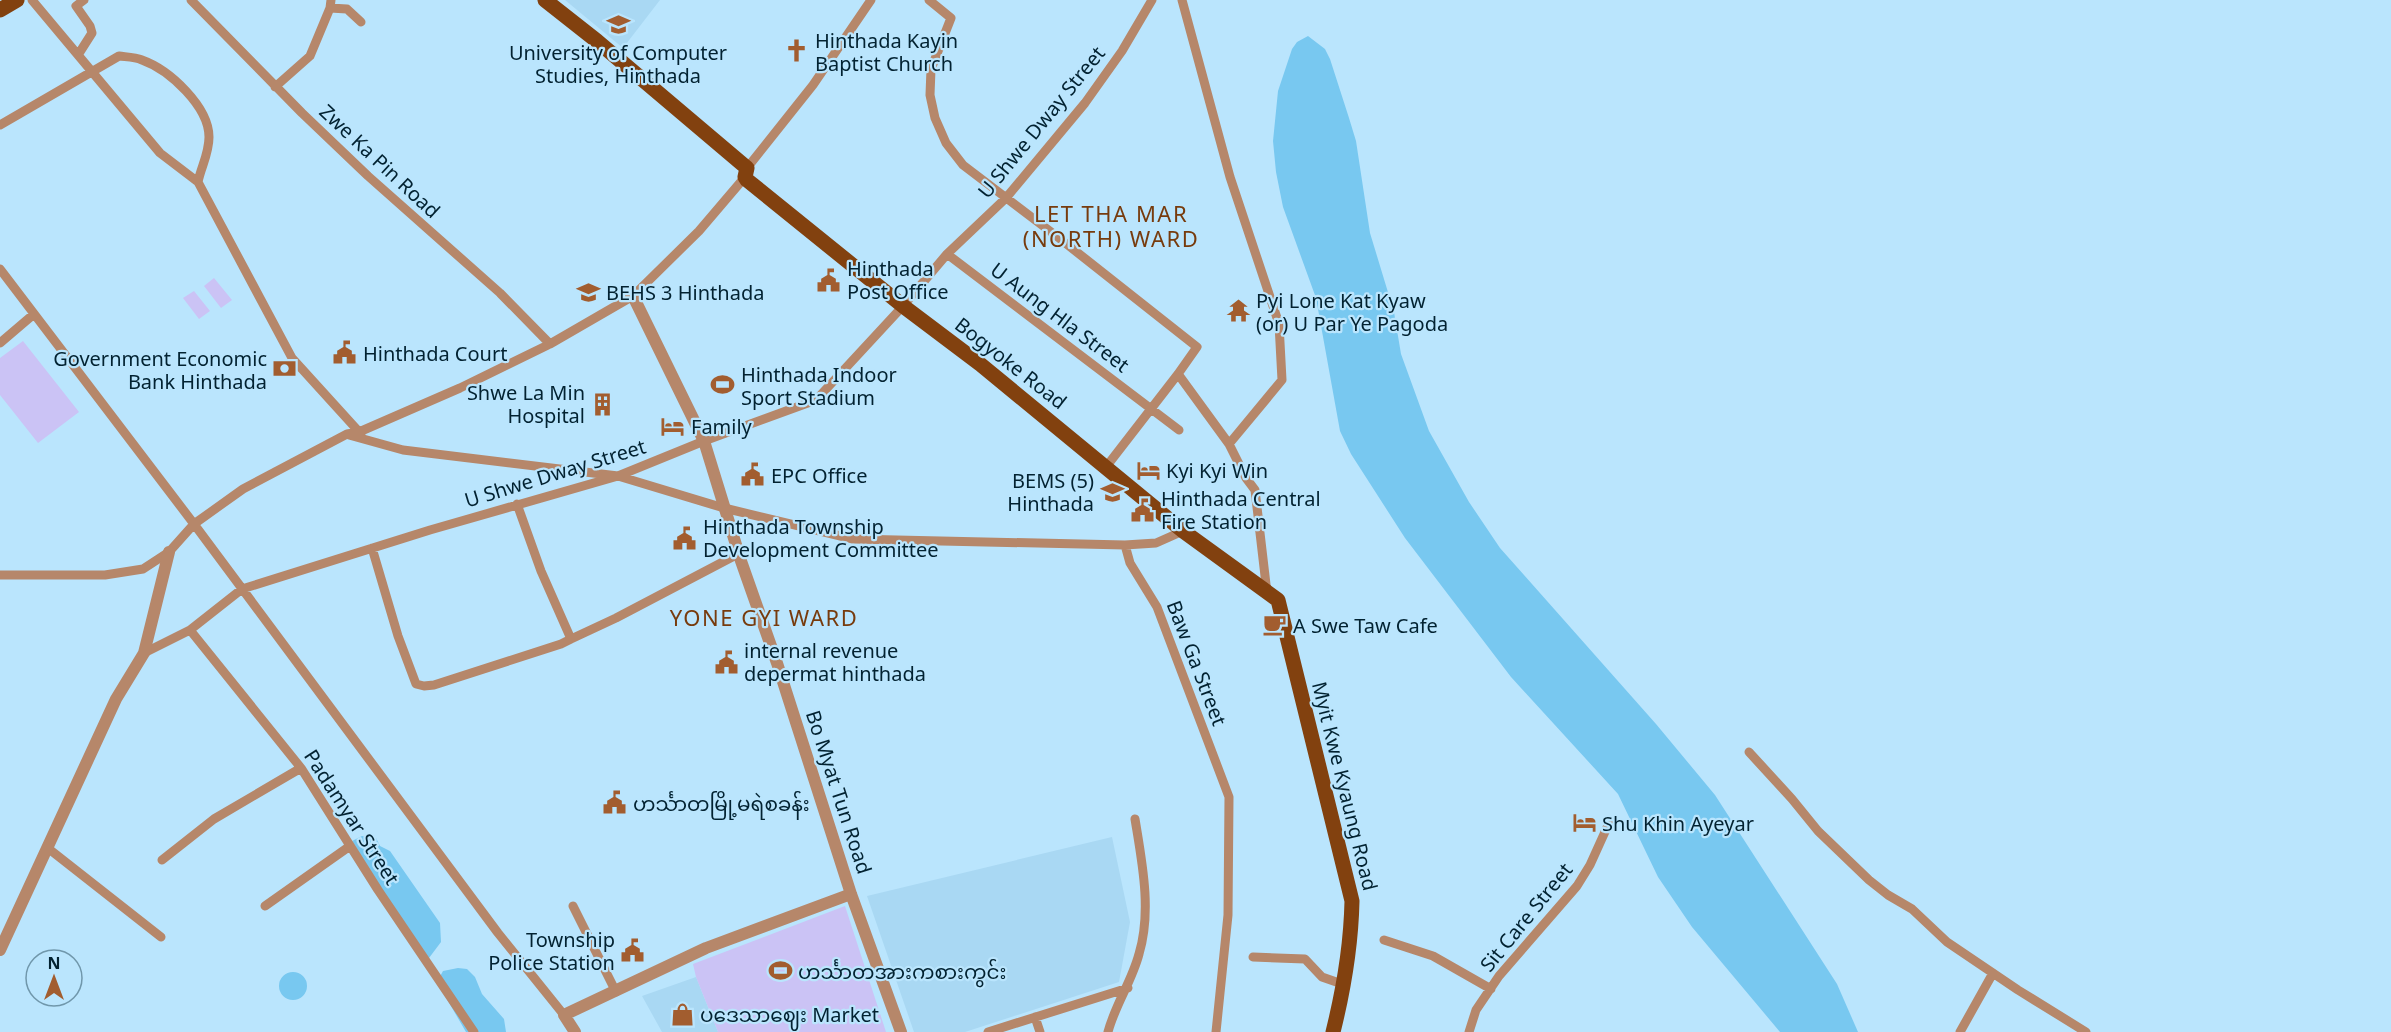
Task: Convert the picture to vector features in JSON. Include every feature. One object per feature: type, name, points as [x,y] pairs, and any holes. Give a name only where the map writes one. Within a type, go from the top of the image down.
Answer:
[{"type":"main road","points":[[0,10],[17,0]]},
{"type":"main road","name":"Bogyoke Road","points":[[545,0],[597,40],[746,173],[903,306],[980,364],[1183,531],[1266,593]]},
{"type":"main road","name":"Myit Kwe Kyaung Road","points":[[1266,593],[1278,600],[1352,902],[1345,985],[1333,1032]]},
{"type":"street","points":[[32,0],[160,153],[198,182],[292,358],[371,443]]},
{"type":"street","points":[[78,55],[92,33],[90,26],[76,6],[84,0]]},
{"type":"street","name":"Zwe Ka Pin Road","points":[[191,0],[275,87],[368,176],[500,293],[550,344]]},
{"type":"street","points":[[0,574],[105,575],[143,569],[169,552],[194,524],[243,489],[347,434],[359,432],[460,388],[550,344],[633,296],[699,231],[746,173],[813,85],[871,0]]},
{"type":"street","points":[[929,0],[951,18],[932,69],[930,95],[935,118],[946,143],[963,165],[1197,347],[1106,467]]},
{"type":"street","name":"U Shwe Dway Street","points":[[144,653],[190,630],[242,589],[517,504],[618,476],[816,399],[903,306],[947,254],[1006,198],[1085,103],[1122,51],[1152,0]]},
{"type":"street","points":[[1182,0],[1230,177],[1279,324],[1282,380],[1229,444]]},
{"type":"street","points":[[275,87],[309,56],[331,4],[347,9],[361,22]]},
{"type":"street","points":[[0,125],[119,56],[140,59],[154,65],[171,77],[199,106],[207,121],[208,152],[198,182]]},
{"type":"street","name":"U Aung Hla Street","points":[[947,254],[1179,430]]},
{"type":"street","points":[[0,269],[194,524],[498,933],[575,1032]]},
{"type":"street","name":"Bo Myat Tun Road","points":[[633,296],[704,441],[738,554],[777,663],[851,894],[901,1032]]},
{"type":"street","points":[[0,343],[34,314]]},
{"type":"street","points":[[1178,374],[1229,444],[1255,490],[1266,593]]},
{"type":"street","points":[[347,434],[371,443],[403,450],[618,476],[724,508],[853,539],[1125,545],[1156,543],[1183,531]]},
{"type":"street","points":[[517,504],[541,571],[571,639]]},
{"type":"street","name":"Baw Ga Street","points":[[1125,545],[1130,563],[1157,607],[1229,797],[1228,915],[1216,1032]]},
{"type":"street","points":[[372,548],[398,636],[416,684],[424,686],[434,685],[561,644],[738,554]]},
{"type":"street","points":[[0,950],[49,849],[116,699],[144,653],[169,552]]},
{"type":"street","name":"Padamyar Street","points":[[190,630],[301,768],[474,1032]]},
{"type":"street","points":[[1749,753],[1773,777],[1818,831],[1869,880],[1888,895],[1912,909],[1947,942],[2086,1032]]},
{"type":"street","points":[[162,860],[214,819],[301,768]]},
{"type":"street","points":[[1108,1032],[1128,988],[1140,952],[1145,915],[1144,877],[1135,819]]},
{"type":"street","name":"Sit Care Street","points":[[1469,1032],[1476,1010],[1491,989],[1577,886],[1590,865],[1609,823]]},
{"type":"street","points":[[265,906],[350,846]]},
{"type":"street","points":[[49,849],[161,937]]},
{"type":"street","points":[[564,1015],[706,948],[851,894]]},
{"type":"street","points":[[573,906],[616,992]]},
{"type":"street","points":[[1384,940],[1433,956],[1491,989]]},
{"type":"street","points":[[1253,957],[1305,959],[1322,977],[1345,985]]},
{"type":"street","points":[[1960,1032],[1993,973]]},
{"type":"street","points":[[988,1032],[1128,988]]},
{"type":"street","points":[[1035,1017],[1040,1032]]},
{"type":"shaded area","name":"University of Computer Studies, Hinthada","points":[[565,0],[660,0],[623,48]]},
{"type":"shaded area","points":[[1308,36],[1325,49],[1330,59],[1349,118],[1356,141],[1370,233],[1394,312],[1401,354],[1429,431],[1469,502],[1500,548],[1656,724],[1715,795],[1837,984],[1858,1032],[1780,1032],[1692,927],[1658,877],[1618,794],[1511,677],[1405,538],[1351,454],[1340,431],[1316,298],[1283,207],[1276,172],[1273,141],[1278,91],[1292,49],[1297,42]]},
{"type":"shaded area","points":[[214,278],[232,300],[221,308],[204,286]]},
{"type":"shaded area","points":[[194,291],[210,311],[199,319],[183,298]]},
{"type":"shaded area","points":[[23,341],[79,412],[38,443],[0,395],[0,358]]},
{"type":"shaded area","points":[[362,836],[376,838],[380,846],[390,851],[440,923],[441,942],[423,962],[352,841]]},
{"type":"shaded area","points":[[1112,837],[1130,922],[1119,982],[965,1032],[914,1032],[867,896]]},
{"type":"shaded area","name":"ဟင်္သာတအားကစားကွင်း","points":[[845,906],[886,1032],[718,1032],[693,964]]},
{"type":"shaded area","points":[[467,969],[475,977],[482,994],[504,1019],[506,1032],[466,1032],[437,982],[443,971]]},
{"type":"shaded area","points":[[293,972],[303,976],[307,986],[303,996],[293,1000],[283,996],[279,986],[283,976]]},
{"type":"shaded area","name":"ပဒေသာဈေး Market","points":[[696,977],[718,1032],[662,1032],[642,996]]},
{"type":"place","name":"University of Computer Studies, Hinthada","points":[[618,24]]},
{"type":"place","name":"Hinthada Kayin Baptist Church","points":[[797,51]]},
{"type":"place","name":"Hinthada Post Office","points":[[829,280]]},
{"type":"place","name":"BEHS 3 Hinthada","points":[[588,292]]},
{"type":"place","name":"Pyi Lone Kat Kyaw (or) U Par Ye Pagoda","points":[[1238,311]]},
{"type":"place","name":"Hinthada Court","points":[[345,353]]},
{"type":"place","name":"Government Economic Bank Hinthada","points":[[285,369]]},
{"type":"place","name":"Hinthada Indoor Sport Stadium","points":[[723,385]]},
{"type":"place","name":"Shwe La Min Hospital","points":[[603,404]]},
{"type":"place","name":"Family","points":[[673,426]]},
{"type":"place","name":"Kyi Kyi Win","points":[[1148,470]]},
{"type":"place","name":"EPC Office","points":[[753,475]]},
{"type":"place","name":"BEMS (5) Hinthada","points":[[1112,492]]},
{"type":"place","name":"Hinthada Central Fire Station","points":[[1143,510]]},
{"type":"place","name":"Hinthada Township Development Committee","points":[[685,538]]},
{"type":"place","name":"A Swe Taw Cafe","points":[[1275,625]]},
{"type":"place","name":"internal revenue depermat hinthada","points":[[726,662]]},
{"type":"place","name":"ဟင်္သာတမြို့မရဲစခန်း","points":[[615,803]]},
{"type":"place","name":"Shu Khin Ayeyar","points":[[1584,823]]},
{"type":"place","name":"Township Police Station","points":[[633,950]]},
{"type":"place","name":"ဟင်္သာတအားကစားကွင်း","points":[[780,971]]},
{"type":"place","name":"ပဒေသာဈေး Market","points":[[682,1014]]},
{"type":"district","name":"LET THA MAR (NORTH) WARD","points":[[1111,226]]},
{"type":"district","name":"YONE GYI WARD","points":[[764,617]]}]
